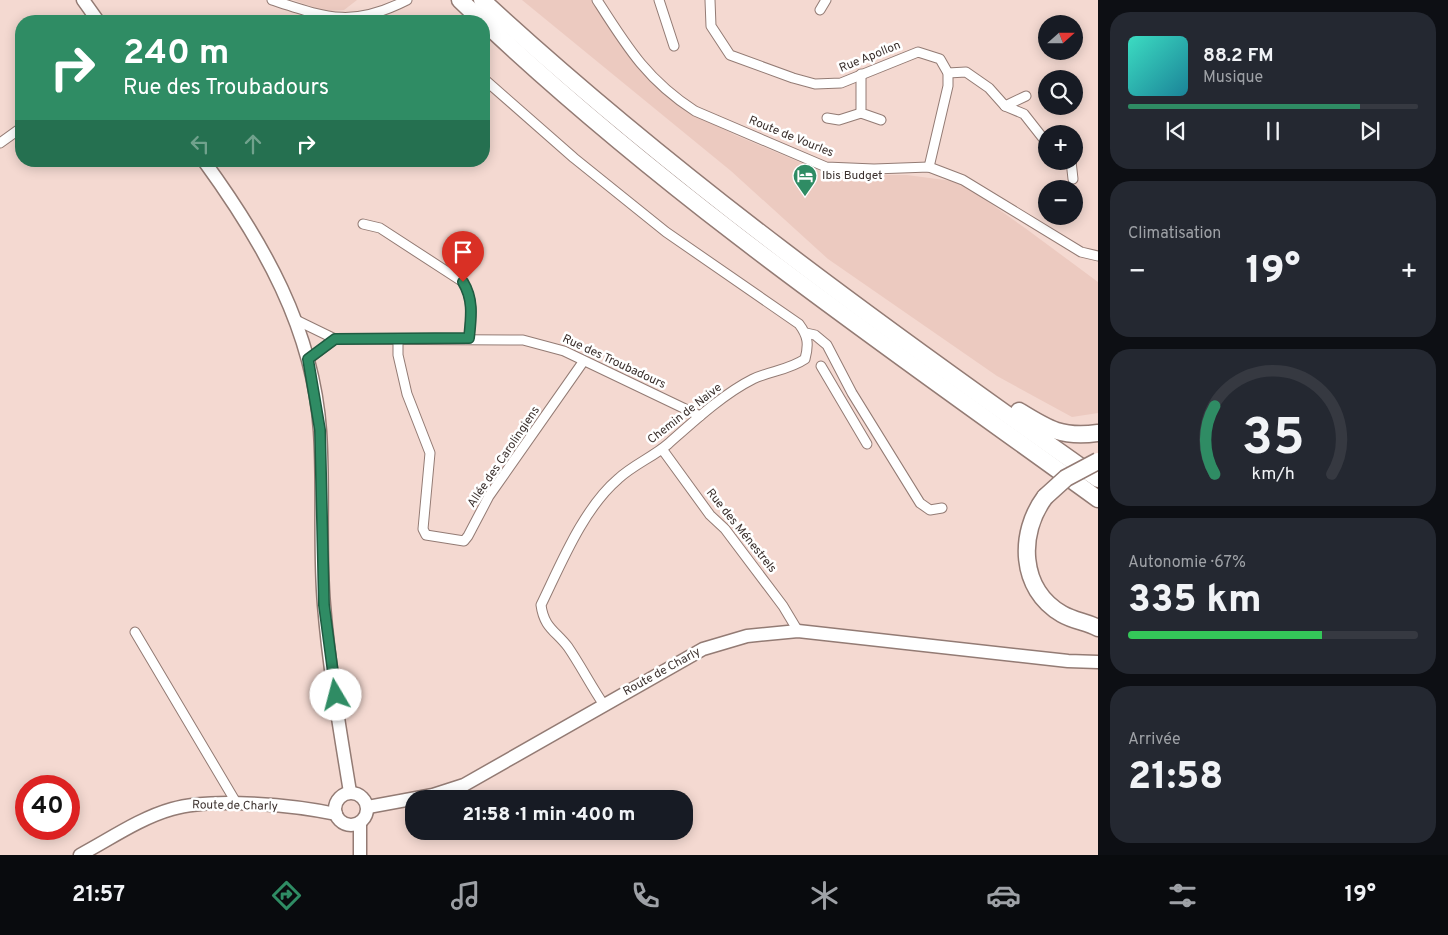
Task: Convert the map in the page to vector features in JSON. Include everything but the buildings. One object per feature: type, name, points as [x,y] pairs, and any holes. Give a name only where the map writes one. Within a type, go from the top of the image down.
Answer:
[{"type":"highway","points":[[460,0],[476,15]]},
{"type":"highway","points":[[482,0],[538,52],[713,198],[830,288],[1098,478]]},
{"type":"highway","points":[[490,28],[568,98],[710,215],[849,321],[1098,498]]},
{"type":"highway","points":[[945,371],[962,373],[1044,426],[1066,435],[1098,433]]},
{"type":"highway","points":[[1045,460],[1047,471],[1098,510]]},
{"type":"highway","points":[[1097,626],[1079,622],[1051,607],[1041,595],[1028,566],[1026,536],[1030,521],[1045,497],[1066,478],[1098,461]]},
{"type":"main road","points":[[83,0],[94,15]]},
{"type":"main road","points":[[92,0],[102,15]]},
{"type":"main road","points":[[208,167],[248,224],[271,264],[296,320],[308,359],[320,430],[324,605],[350,792]]},
{"type":"main road","name":"Route de Charly","points":[[368,807],[433,795],[464,784],[703,649],[747,636],[798,631],[1068,662],[1098,662]]},
{"type":"main road","points":[[350,792],[360,794],[368,807],[366,816],[360,823],[348,825],[338,819],[335,810],[340,797],[350,792]]},
{"type":"main road","name":"Route de Charly","points":[[80,855],[148,818],[171,809],[193,804],[237,804],[335,810]]},
{"type":"main road","points":[[360,823],[360,855]]},
{"type":"street","points":[[272,0],[318,15]]},
{"type":"street","points":[[372,15],[406,0]]},
{"type":"street","name":"Route de Vourles","points":[[597,0],[646,72],[677,99],[695,111],[826,167],[874,169],[929,167],[963,180],[1082,252],[1098,256]]},
{"type":"street","points":[[659,0],[674,46]]},
{"type":"street","name":"Rue Apollon","points":[[710,0],[711,26],[730,55],[792,78],[815,84],[841,83],[918,52],[940,59],[948,74]]},
{"type":"street","points":[[820,10],[826,0]]},
{"type":"street","points":[[929,167],[948,86],[948,74],[966,72],[989,88],[1005,106],[1024,114],[1038,132]]},
{"type":"street","points":[[861,74],[861,113]]},
{"type":"street","points":[[490,84],[574,158],[666,232],[799,324],[806,333],[808,345],[805,359],[821,366],[866,444]]},
{"type":"street","points":[[1005,106],[1026,96]]},
{"type":"street","points":[[827,118],[839,120],[861,113],[881,120]]},
{"type":"street","points":[[0,143],[15,132]]},
{"type":"street","points":[[1072,170],[1073,180]]},
{"type":"street","points":[[363,224],[380,228],[463,282],[469,292],[472,307],[469,338]]},
{"type":"street","name":"Rue des Troubadours","points":[[296,320],[335,339],[469,338],[523,340],[564,351],[583,362],[700,416]]},
{"type":"street","points":[[806,333],[815,335],[827,345],[835,362],[920,503],[930,510],[942,508]]},
{"type":"street","points":[[308,359],[335,339]]},
{"type":"street","name":"Allée des Carolingiens","points":[[398,339],[398,355],[407,394],[430,452],[423,529],[426,535],[464,540],[468,536],[489,496],[583,362]]},
{"type":"street","name":"Chemin de Naive","points":[[604,705],[567,647],[546,624],[542,605],[571,543],[593,508],[618,479],[662,449],[700,416],[752,380],[791,368],[805,359]]},
{"type":"street","points":[[821,366],[835,362]]},
{"type":"street","name":"Rue des Ménestrels","points":[[662,449],[710,515],[726,529],[783,606],[798,631]]},
{"type":"street","points":[[135,632],[237,804]]},
{"type":"shaded area","points":[[293,0],[357,0],[344,10],[325,11]]},
{"type":"shaded area","points":[[522,0],[595,0],[634,63],[678,106],[735,135],[830,175],[907,175],[960,182],[1025,228],[1098,282],[1098,413],[1072,417],[997,376],[828,259],[731,171]]},
{"type":"place","name":"Ibis Budget","points":[[805,197]]},
{"type":"route","points":[[336,695],[324,605],[320,430],[308,359],[335,339],[469,338],[472,307],[469,292],[463,282]]}]
